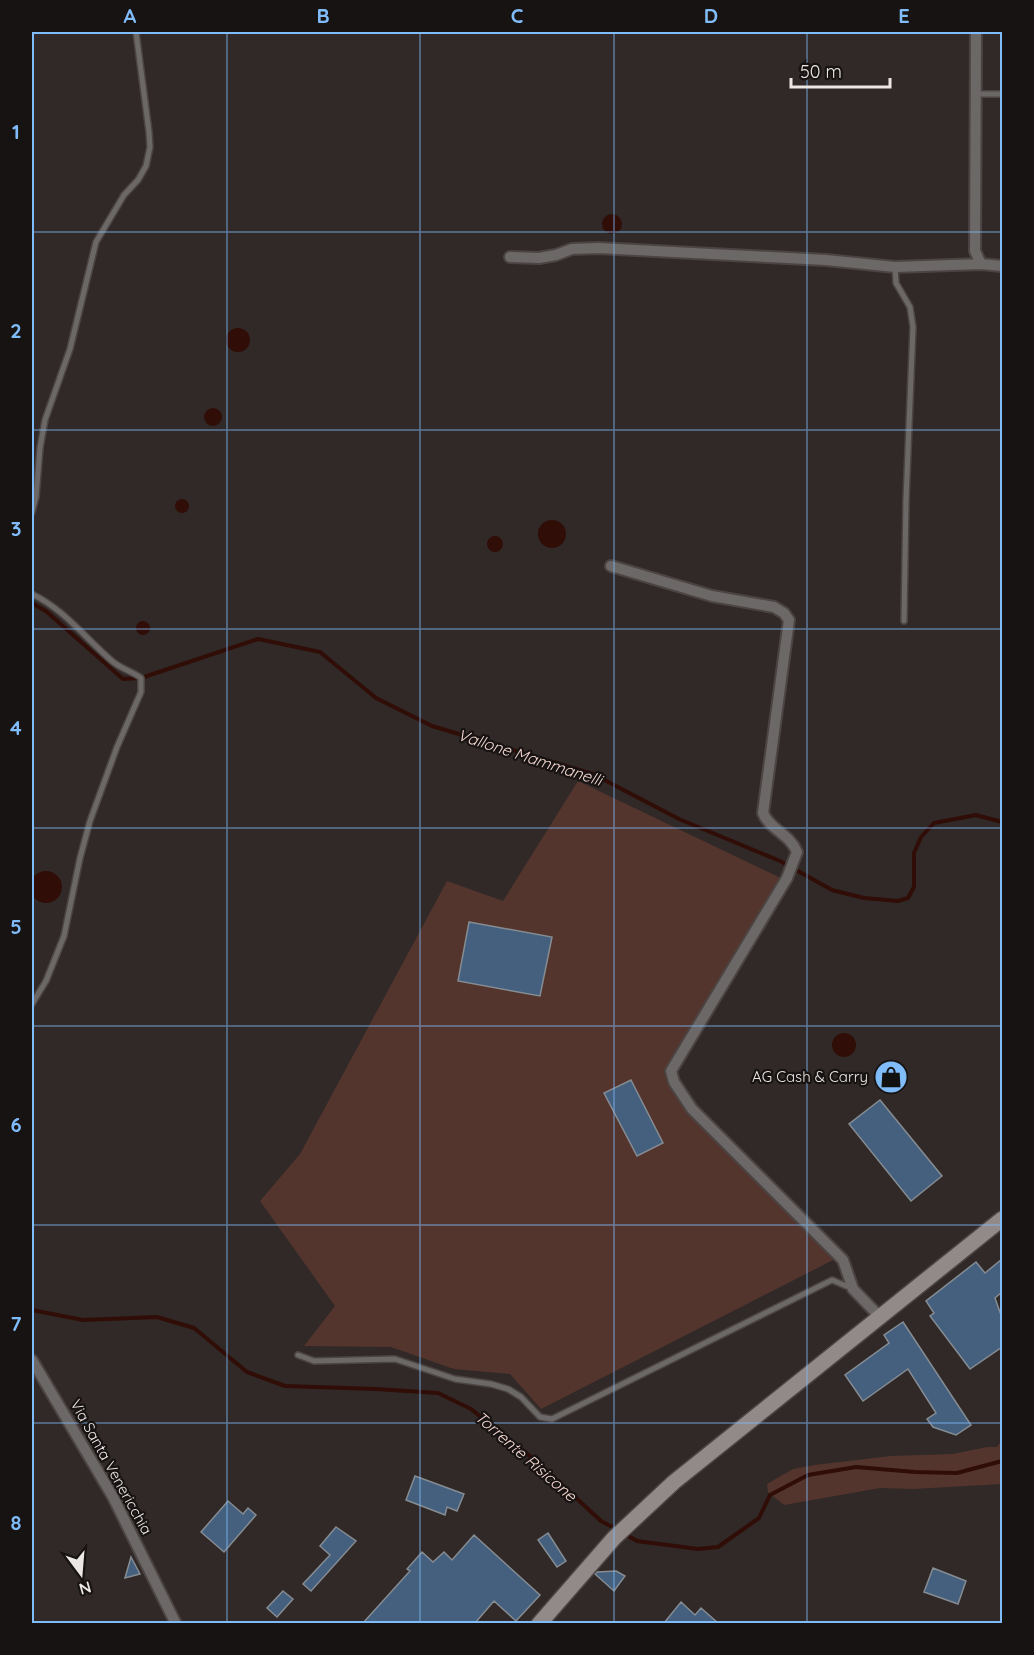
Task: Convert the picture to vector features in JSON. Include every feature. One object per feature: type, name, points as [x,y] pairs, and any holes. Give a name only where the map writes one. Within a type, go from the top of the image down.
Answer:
[{"type":"main road","points":[[539,1623],[614,1538],[674,1482],[1002,1219]]},
{"type":"street","points":[[976,32],[975,251],[981,264]]},
{"type":"street","points":[[510,257],[539,258],[573,249],[598,248],[826,260],[895,267],[981,264],[1002,266]]},
{"type":"street","points":[[611,566],[712,596],[774,607],[784,613],[789,620],[763,813],[766,822],[794,843],[797,852],[795,860],[787,878],[671,1071],[674,1082],[692,1109],[843,1260],[853,1289],[880,1317]]},
{"type":"street","name":"Via Santa Venericchia","points":[[32,1360],[113,1497],[176,1623]]},
{"type":"lane","points":[[32,512],[47,412],[70,349],[96,242],[124,195],[138,180],[146,166],[150,147],[149,132],[136,32]]},
{"type":"lane","points":[[975,94],[1002,94]]},
{"type":"lane","points":[[895,267],[896,283],[910,307],[914,327],[906,500],[904,621]]},
{"type":"lane","points":[[32,594],[58,610],[114,663],[141,678],[141,692],[117,747],[90,820],[64,936],[46,981],[32,1004]]},
{"type":"lane","points":[[298,1355],[314,1361],[395,1359],[455,1379],[508,1389],[521,1397],[540,1417],[552,1419],[832,1280],[853,1289]]},
{"type":"shaded area","points":[[608,214],[616,214],[622,220],[622,228],[616,234],[608,234],[602,228],[602,220]]},
{"type":"shaded area","points":[[238,328],[243,329],[249,335],[249,345],[243,351],[238,352],[233,351],[227,345],[226,340],[227,335],[233,329]]},
{"type":"shaded area","points":[[213,408],[219,411],[222,417],[219,423],[213,426],[207,423],[204,417],[207,411]]},
{"type":"shaded area","points":[[182,499],[187,501],[189,506],[187,511],[182,513],[177,511],[175,506],[177,501]]},
{"type":"shaded area","points":[[552,520],[562,524],[566,534],[562,544],[552,548],[542,544],[538,534],[542,524]]},
{"type":"shaded area","points":[[495,536],[501,538],[503,544],[501,550],[495,552],[489,550],[487,544],[489,538]]},
{"type":"shaded area","points":[[140,621],[146,621],[150,628],[146,635],[140,635],[136,631],[136,625]]},
{"type":"shaded area","points":[[578,781],[783,879],[664,1073],[691,1113],[837,1258],[541,1409],[510,1374],[454,1369],[391,1347],[304,1346],[335,1306],[260,1201],[300,1154],[447,881],[503,901]]},
{"type":"shaded area","points":[[46,871],[57,876],[62,887],[57,898],[46,903],[35,898],[30,887],[35,876]]},
{"type":"shaded area","points":[[844,1033],[852,1037],[856,1045],[852,1053],[844,1057],[836,1053],[832,1045],[836,1037]]},
{"type":"shaded area","points":[[1002,1440],[1002,1484],[913,1489],[880,1488],[784,1505],[768,1492],[767,1484],[793,1469],[891,1456],[953,1454],[997,1447]]},
{"type":"building","points":[[469,922],[552,937],[540,996],[458,981]]},
{"type":"building","points":[[631,1080],[663,1143],[637,1156],[604,1093]]},
{"type":"building","points":[[880,1100],[942,1176],[911,1201],[849,1124]]},
{"type":"building","points":[[1002,1259],[1002,1292],[995,1298],[1002,1318],[1002,1347],[970,1369],[930,1316],[934,1313],[926,1301],[976,1262],[985,1273]]},
{"type":"building","points":[[903,1322],[971,1425],[956,1435],[933,1427],[927,1419],[936,1413],[908,1369],[863,1401],[845,1375],[889,1343],[884,1335]]},
{"type":"building","points":[[415,1476],[464,1494],[457,1511],[447,1507],[445,1515],[406,1500]]},
{"type":"building","points":[[228,1501],[243,1514],[248,1508],[256,1515],[224,1552],[201,1532]]},
{"type":"building","points":[[336,1527],[356,1541],[311,1591],[303,1584],[330,1555],[320,1546]]},
{"type":"building","points":[[548,1533],[566,1561],[557,1567],[538,1540]]},
{"type":"building","points":[[474,1535],[540,1595],[516,1621],[494,1601],[475,1623],[363,1623],[410,1571],[407,1569],[422,1552],[433,1562],[444,1552],[452,1560]]},
{"type":"building","points":[[131,1557],[140,1574],[125,1578]]},
{"type":"building","points":[[933,1568],[966,1581],[958,1604],[924,1592]]},
{"type":"building","points":[[616,1571],[625,1576],[614,1591],[595,1574],[597,1572]]},
{"type":"building","points":[[283,1591],[293,1599],[277,1617],[267,1608]]},
{"type":"building","points":[[681,1602],[695,1615],[701,1608],[718,1623],[664,1623]]},
{"type":"waterway","name":"Vallone Mammanelli","points":[[32,603],[47,612],[123,679],[141,678],[258,639],[320,652],[376,698],[432,726],[593,774],[679,819],[780,861],[832,890],[864,898],[898,901],[908,898],[914,887],[914,853],[921,837],[934,823],[976,815],[1002,822]]},
{"type":"waterway","name":"Torrente Risicone","points":[[32,1310],[83,1320],[157,1317],[194,1328],[247,1372],[285,1386],[438,1393],[471,1409],[536,1461],[601,1521],[616,1529]]},
{"type":"waterway","name":"Torrente Risicone","points":[[625,1534],[637,1541],[698,1549],[718,1547],[759,1518],[770,1495],[808,1475],[856,1467],[957,1473],[1002,1461]]},
{"type":"place","name":"AG Cash & Carry","points":[[891,1077]]}]
